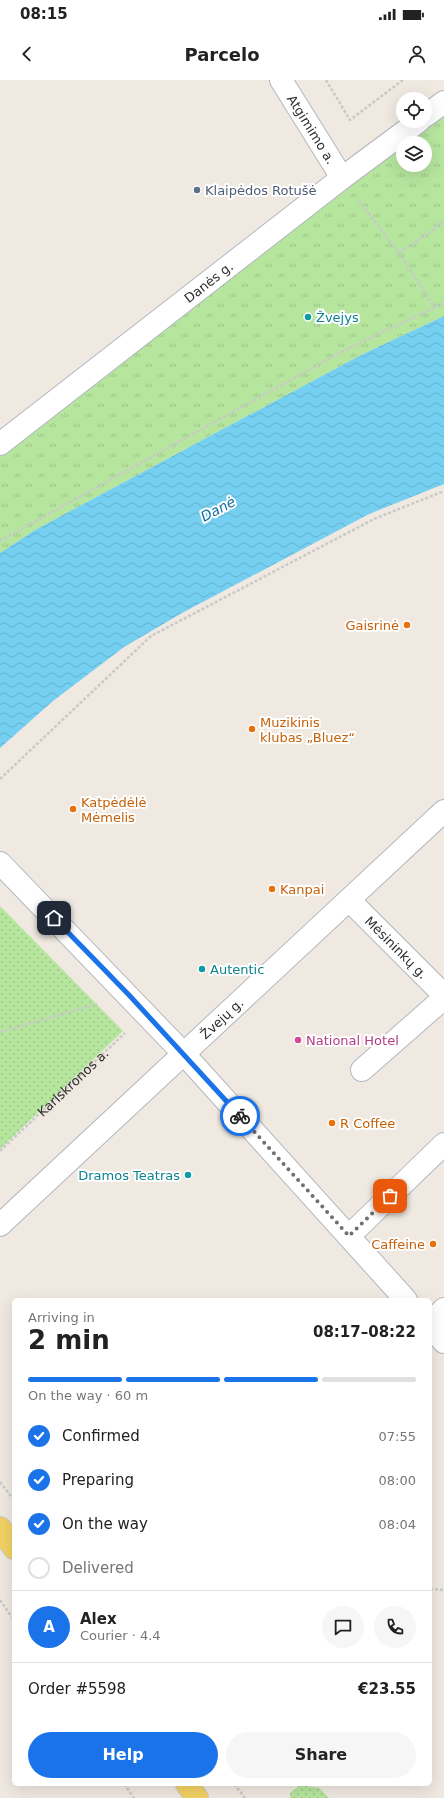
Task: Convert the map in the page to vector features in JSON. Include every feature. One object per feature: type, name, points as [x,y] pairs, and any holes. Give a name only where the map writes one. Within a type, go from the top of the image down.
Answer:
[{"type":"main road","points":[[0,1528],[12,1545]]},
{"type":"main road","points":[[188,1786],[197,1798]]},
{"type":"street","name":"Atgimimo a.","points":[[280,80],[342,178]]},
{"type":"street","points":[[432,111],[444,102]]},
{"type":"street","name":"Danės g.","points":[[0,444],[342,178],[410,128]]},
{"type":"street","name":"Žvejų g.","points":[[0,1225],[444,811]]},
{"type":"street","points":[[0,863],[129,995],[145,1014],[184,1054],[404,1298]]},
{"type":"street","name":"Mėsininkų g.","points":[[349,900],[444,994]]},
{"type":"street","points":[[362,1070],[444,998]]},
{"type":"street","points":[[349,1236],[444,1144]]},
{"type":"street","points":[[432,1321],[444,1309]]},
{"type":"street","points":[[432,1328],[444,1342]]},
{"type":"path","points":[[326,80],[350,120],[403,80]]},
{"type":"path","points":[[342,178],[399,253],[434,307]]},
{"type":"path","points":[[399,253],[444,222]]},
{"type":"path","points":[[0,541],[343,351],[444,302]]},
{"type":"path","points":[[0,779],[151,636],[374,519],[444,491]]},
{"type":"path","points":[[0,1032],[129,995]]},
{"type":"path","name":"Karlskronos a.","points":[[0,1151],[145,1014]]},
{"type":"path","points":[[0,1482],[12,1497]]},
{"type":"path","points":[[432,1589],[444,1590]]},
{"type":"path","points":[[0,1600],[12,1617]]},
{"type":"path","points":[[125,1786],[134,1798]]},
{"type":"path","points":[[236,1786],[245,1798]]},
{"type":"green space","points":[[444,102],[444,316],[361,355],[35,530],[0,553],[0,444],[396,139],[396,172],[432,172],[432,136],[400,136],[410,128],[432,128],[432,111]]},
{"type":"green space","points":[[0,906],[123,1031],[0,1149]]},
{"type":"green space","points":[[299,1786],[306,1786],[319,1788],[329,1798],[290,1798],[290,1793]]},
{"type":"water","name":"Danė","points":[[444,316],[444,484],[369,514],[182,613],[124,647],[53,701],[0,748],[0,553],[35,530],[361,355]]},
{"type":"way so far","points":[[240,1116],[349,1236],[390,1196]]},
{"type":"place","name":"Klaipėdos Rotušė","points":[[197,190]]},
{"type":"place","name":"Žvejys","points":[[308,317]]},
{"type":"place","name":"Gaisrinė","points":[[407,625]]},
{"type":"place","name":"Muzikinis klubas „Bluez“","points":[[252,729]]},
{"type":"place","name":"Katpėdėlė Mėmelis","points":[[73,809]]},
{"type":"place","name":"Kanpai","points":[[272,889]]},
{"type":"place","name":"Autentic","points":[[202,969]]},
{"type":"place","name":"National Hotel","points":[[298,1040]]},
{"type":"place","name":"R Coffee","points":[[332,1123]]},
{"type":"place","name":"Dramos Teatras","points":[[188,1175]]},
{"type":"place","name":"Caffeine","points":[[433,1244]]},
{"type":"route","points":[[54,918],[129,995],[240,1116]]}]
